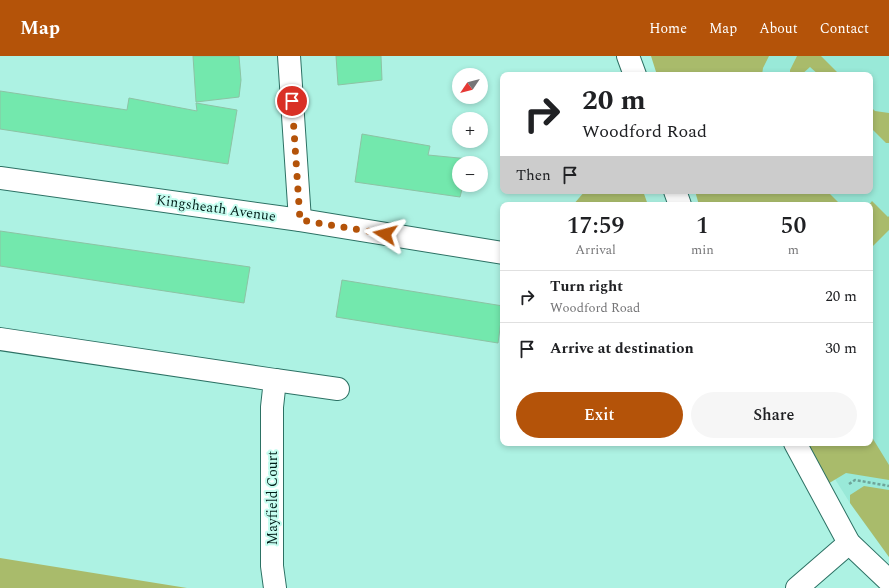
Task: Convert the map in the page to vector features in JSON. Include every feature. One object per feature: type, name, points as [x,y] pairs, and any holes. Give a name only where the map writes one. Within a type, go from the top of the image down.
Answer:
[{"type":"street","points":[[289,56],[300,220]]},
{"type":"street","points":[[628,56],[633,72]]},
{"type":"street","name":"Kingsheath Avenue","points":[[0,178],[300,220],[500,253]]},
{"type":"street","points":[[0,339],[338,389]]},
{"type":"street","name":"Mayfield Court","points":[[275,380],[272,407],[272,566],[275,588]]},
{"type":"street","points":[[797,446],[850,543],[889,581]]},
{"type":"street","points":[[797,588],[850,543]]},
{"type":"path","points":[[825,499],[855,480],[889,486]]},
{"type":"shaded area","points":[[651,56],[769,56],[762,72],[656,72]]},
{"type":"shaded area","points":[[658,56],[889,56],[889,557],[850,503],[828,468],[865,446],[873,446],[873,202],[706,202],[703,194],[873,194],[873,72],[664,72]]},
{"type":"shaded area","points":[[797,56],[821,56],[837,72],[816,72],[810,67],[804,72],[790,72]]},
{"type":"shaded area","points":[[873,109],[875,111],[889,113],[889,143],[886,143],[873,130]]},
{"type":"shaded area","points":[[582,194],[644,194],[647,202],[576,202]]},
{"type":"shaded area","points":[[696,194],[830,194],[838,202],[698,202]]},
{"type":"shaded area","points":[[873,202],[888,217],[889,216],[889,230],[873,246]]},
{"type":"shaded area","points":[[873,439],[889,465],[889,480],[846,473],[826,485],[804,446],[873,446]]},
{"type":"shaded area","points":[[864,486],[889,490],[889,557],[850,503],[850,495]]},
{"type":"shaded area","points":[[0,558],[187,588],[0,588]]},
{"type":"building","points":[[193,56],[239,56],[241,80],[239,97],[196,102]]},
{"type":"building","points":[[336,56],[381,56],[382,80],[338,85]]},
{"type":"building","points":[[0,91],[127,110],[129,98],[197,111],[196,103],[237,110],[228,164],[0,129]]},
{"type":"building","points":[[362,134],[430,146],[428,155],[452,157],[452,192],[461,192],[460,197],[355,182]]},
{"type":"building","points":[[0,231],[250,267],[244,303],[0,266]]},
{"type":"building","points":[[342,280],[500,306],[500,328],[498,343],[336,317]]},
{"type":"route","points":[[292,101],[300,220],[385,234]]}]
